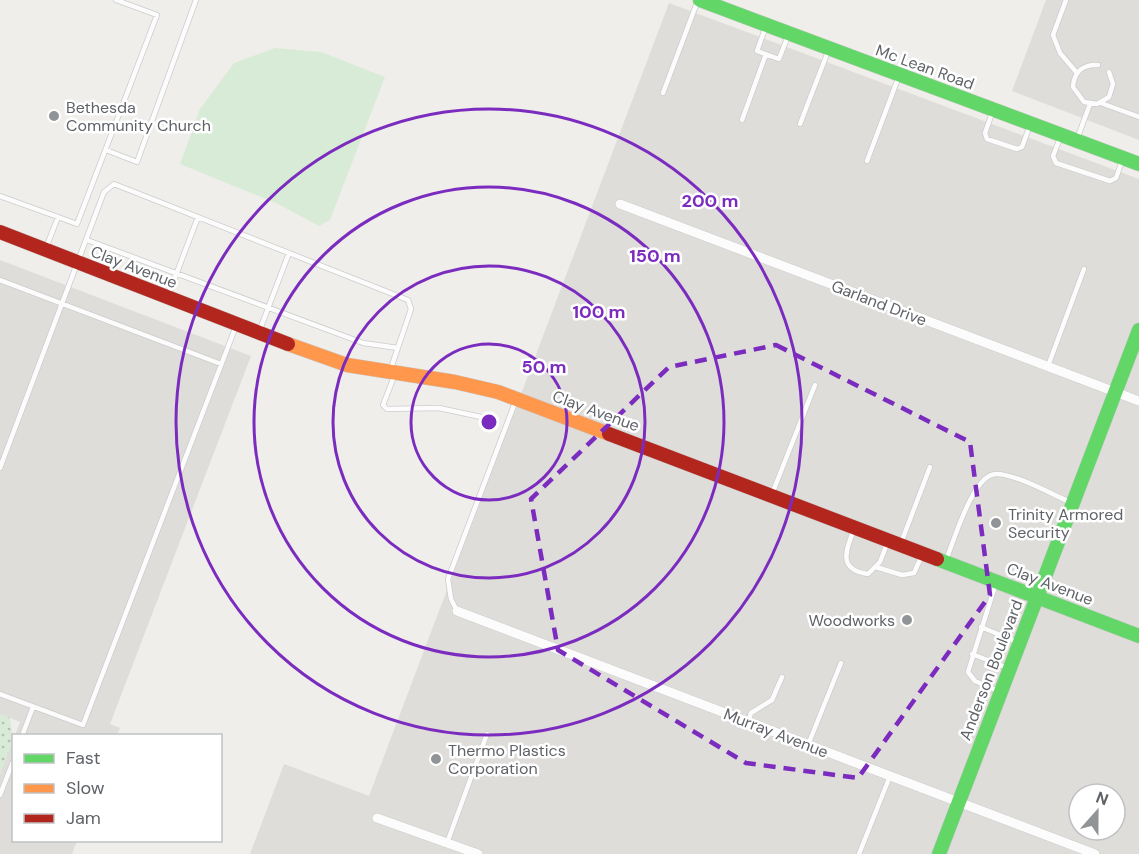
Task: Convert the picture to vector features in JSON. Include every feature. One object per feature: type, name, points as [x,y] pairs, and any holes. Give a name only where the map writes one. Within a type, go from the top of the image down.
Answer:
[{"type":"street","name":"Mc Lean Road","points":[[699,0],[1139,164]]},
{"type":"street","name":"Garland Drive","points":[[620,204],[1139,401]]},
{"type":"street","name":"Clay Avenue","points":[[0,232],[259,334],[347,365],[392,374],[460,382],[516,398],[1139,636]]},
{"type":"street","name":"Anderson Boulevard","points":[[939,854],[1139,330]]},
{"type":"street","name":"Murray Avenue","points":[[457,611],[1095,854]]},
{"type":"street","points":[[377,818],[474,853]]},
{"type":"lane","points":[[0,196],[77,224],[157,15],[116,0]]},
{"type":"lane","points":[[106,150],[137,162],[196,0]]},
{"type":"lane","points":[[663,93],[699,0]]},
{"type":"lane","points":[[1066,0],[1053,35],[1060,53],[1077,73]]},
{"type":"lane","points":[[766,26],[757,51],[779,59],[789,35]]},
{"type":"lane","points":[[800,124],[829,50]]},
{"type":"lane","points":[[742,120],[766,54]]},
{"type":"lane","points":[[1098,65],[1085,66],[1077,73],[1074,81],[1075,93],[1090,104],[1101,103],[1139,117]]},
{"type":"lane","points":[[1101,103],[1112,91],[1112,78],[1109,72]]},
{"type":"lane","points":[[867,161],[899,75]]},
{"type":"lane","points":[[1076,141],[1090,104]]},
{"type":"lane","points":[[993,110],[985,133],[987,138],[1017,149],[1022,147],[1030,124]]},
{"type":"lane","points":[[1061,135],[1053,156],[1056,163],[1110,181],[1116,178],[1123,158]]},
{"type":"lane","points":[[0,468],[104,192],[114,184],[408,300],[411,309],[383,405],[387,409],[439,408],[481,417]]},
{"type":"lane","points":[[45,249],[58,217]]},
{"type":"lane","points":[[167,297],[198,217]]},
{"type":"lane","points":[[87,240],[363,344],[398,348]]},
{"type":"lane","points":[[259,334],[289,253]]},
{"type":"lane","points":[[1048,366],[1084,269]]},
{"type":"lane","points":[[0,280],[221,364]]},
{"type":"lane","points":[[0,694],[82,725],[237,325]]},
{"type":"lane","points":[[771,494],[815,385]]},
{"type":"lane","points":[[457,611],[451,600],[448,579],[516,398]]},
{"type":"lane","points":[[855,526],[845,551],[847,562],[858,573],[868,574],[895,541],[930,466]]},
{"type":"lane","points":[[946,561],[977,484],[989,475],[997,474],[1032,485],[1072,504]]},
{"type":"lane","points":[[876,567],[895,574],[911,574],[923,552]]},
{"type":"lane","points":[[996,581],[968,672],[970,676],[1000,692]]},
{"type":"lane","points":[[981,627],[1019,642]]},
{"type":"lane","points":[[972,654],[1009,669]]},
{"type":"lane","points":[[808,745],[841,663]]},
{"type":"lane","points":[[748,722],[751,713],[772,700],[782,677]]},
{"type":"lane","points":[[22,734],[33,707]]},
{"type":"lane","points":[[447,843],[487,735]]},
{"type":"lane","points":[[0,795],[12,764]]},
{"type":"lane","points":[[859,854],[890,776]]},
{"type":"highlighted area","points":[[776,345],[970,442],[990,595],[858,778],[746,763],[558,650],[531,499],[669,367]]},
{"type":"shaded area","points":[[1046,0],[1139,0],[1139,140],[1012,91]]},
{"type":"shaded area","points":[[669,3],[1139,179],[1139,854],[250,854],[284,764],[369,796]]},
{"type":"shaded area","points":[[0,260],[251,356],[110,724],[120,728],[117,734],[15,734],[20,722],[0,714]]},
{"type":"shaded area","points":[[12,742],[12,842],[77,842],[72,854],[0,854],[0,774]]},
{"type":"green space","points":[[275,48],[321,52],[385,77],[330,220],[319,226],[276,203],[180,164],[200,109],[234,63]]},
{"type":"green space","points":[[0,714],[10,718],[12,734],[12,742],[0,774]]},
{"type":"traffic: fast","points":[[700,0],[1139,164]]},
{"type":"traffic: fast","points":[[939,854],[1139,330]]},
{"type":"traffic: fast","points":[[937,559],[1139,636]]},
{"type":"traffic: slow","points":[[288,344],[347,365],[455,382],[498,392],[609,434]]},
{"type":"traffic: jam","points":[[0,232],[288,344]]},
{"type":"traffic: jam","points":[[609,434],[937,559]]},
{"type":"place","name":"Bethesda Community Church","points":[[54,116]]},
{"type":"place","name":"Trinity Armored Security","points":[[996,523]]},
{"type":"place","name":"Woodworks","points":[[907,620]]},
{"type":"place","name":"Thermo Plastics Corporation","points":[[436,759]]}]
